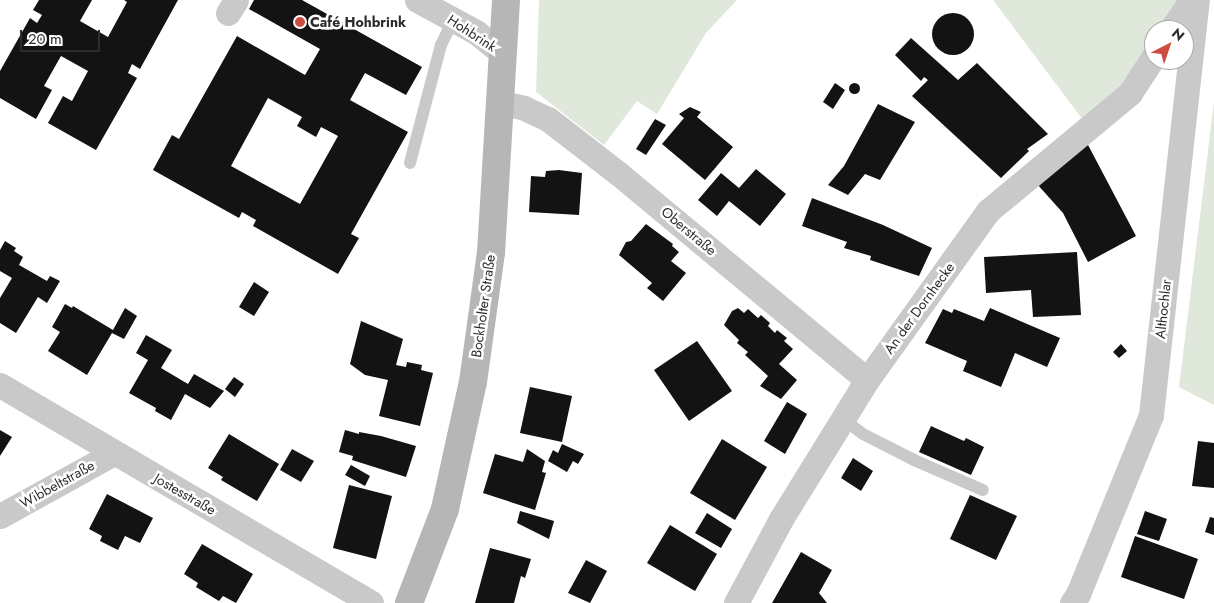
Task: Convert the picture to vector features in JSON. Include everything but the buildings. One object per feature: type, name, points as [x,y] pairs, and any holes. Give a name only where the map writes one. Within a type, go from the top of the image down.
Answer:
[{"type":"street","name":"Hohbrink","points":[[417,0],[476,32],[501,52]]},
{"type":"street","name":"Bockholter Straße","points":[[409,603],[445,509],[472,382],[491,253],[501,52],[506,0]]},
{"type":"street","points":[[1178,20],[1191,0]]},
{"type":"street","name":"Althochlar","points":[[1072,603],[1078,594],[1151,415],[1197,0]]},
{"type":"street","name":"An der Dornhecke","points":[[736,603],[781,519],[868,380],[988,211],[1130,93],[1145,70]]},
{"type":"street","name":"Oberstraße","points":[[499,102],[524,108],[555,124],[619,174],[868,380]]},
{"type":"street","name":"Jostesstraße","points":[[0,385],[371,603]]},
{"type":"street","name":"Wibbeltstraße","points":[[0,516],[114,453]]},
{"type":"lane","points":[[410,164],[441,45],[453,20]]},
{"type":"lane","points":[[843,419],[863,434],[914,460],[983,490]]},
{"type":"shaded area","points":[[539,0],[737,0],[706,33],[657,114],[637,101],[604,145],[536,92]]},
{"type":"shaded area","points":[[993,0],[1178,0],[1165,20],[1144,20],[1144,51],[1114,96],[1083,120]]},
{"type":"shaded area","points":[[1214,102],[1214,405],[1179,387]]},
{"type":"place","name":"Café Hohbrink","points":[[300,22]]}]
